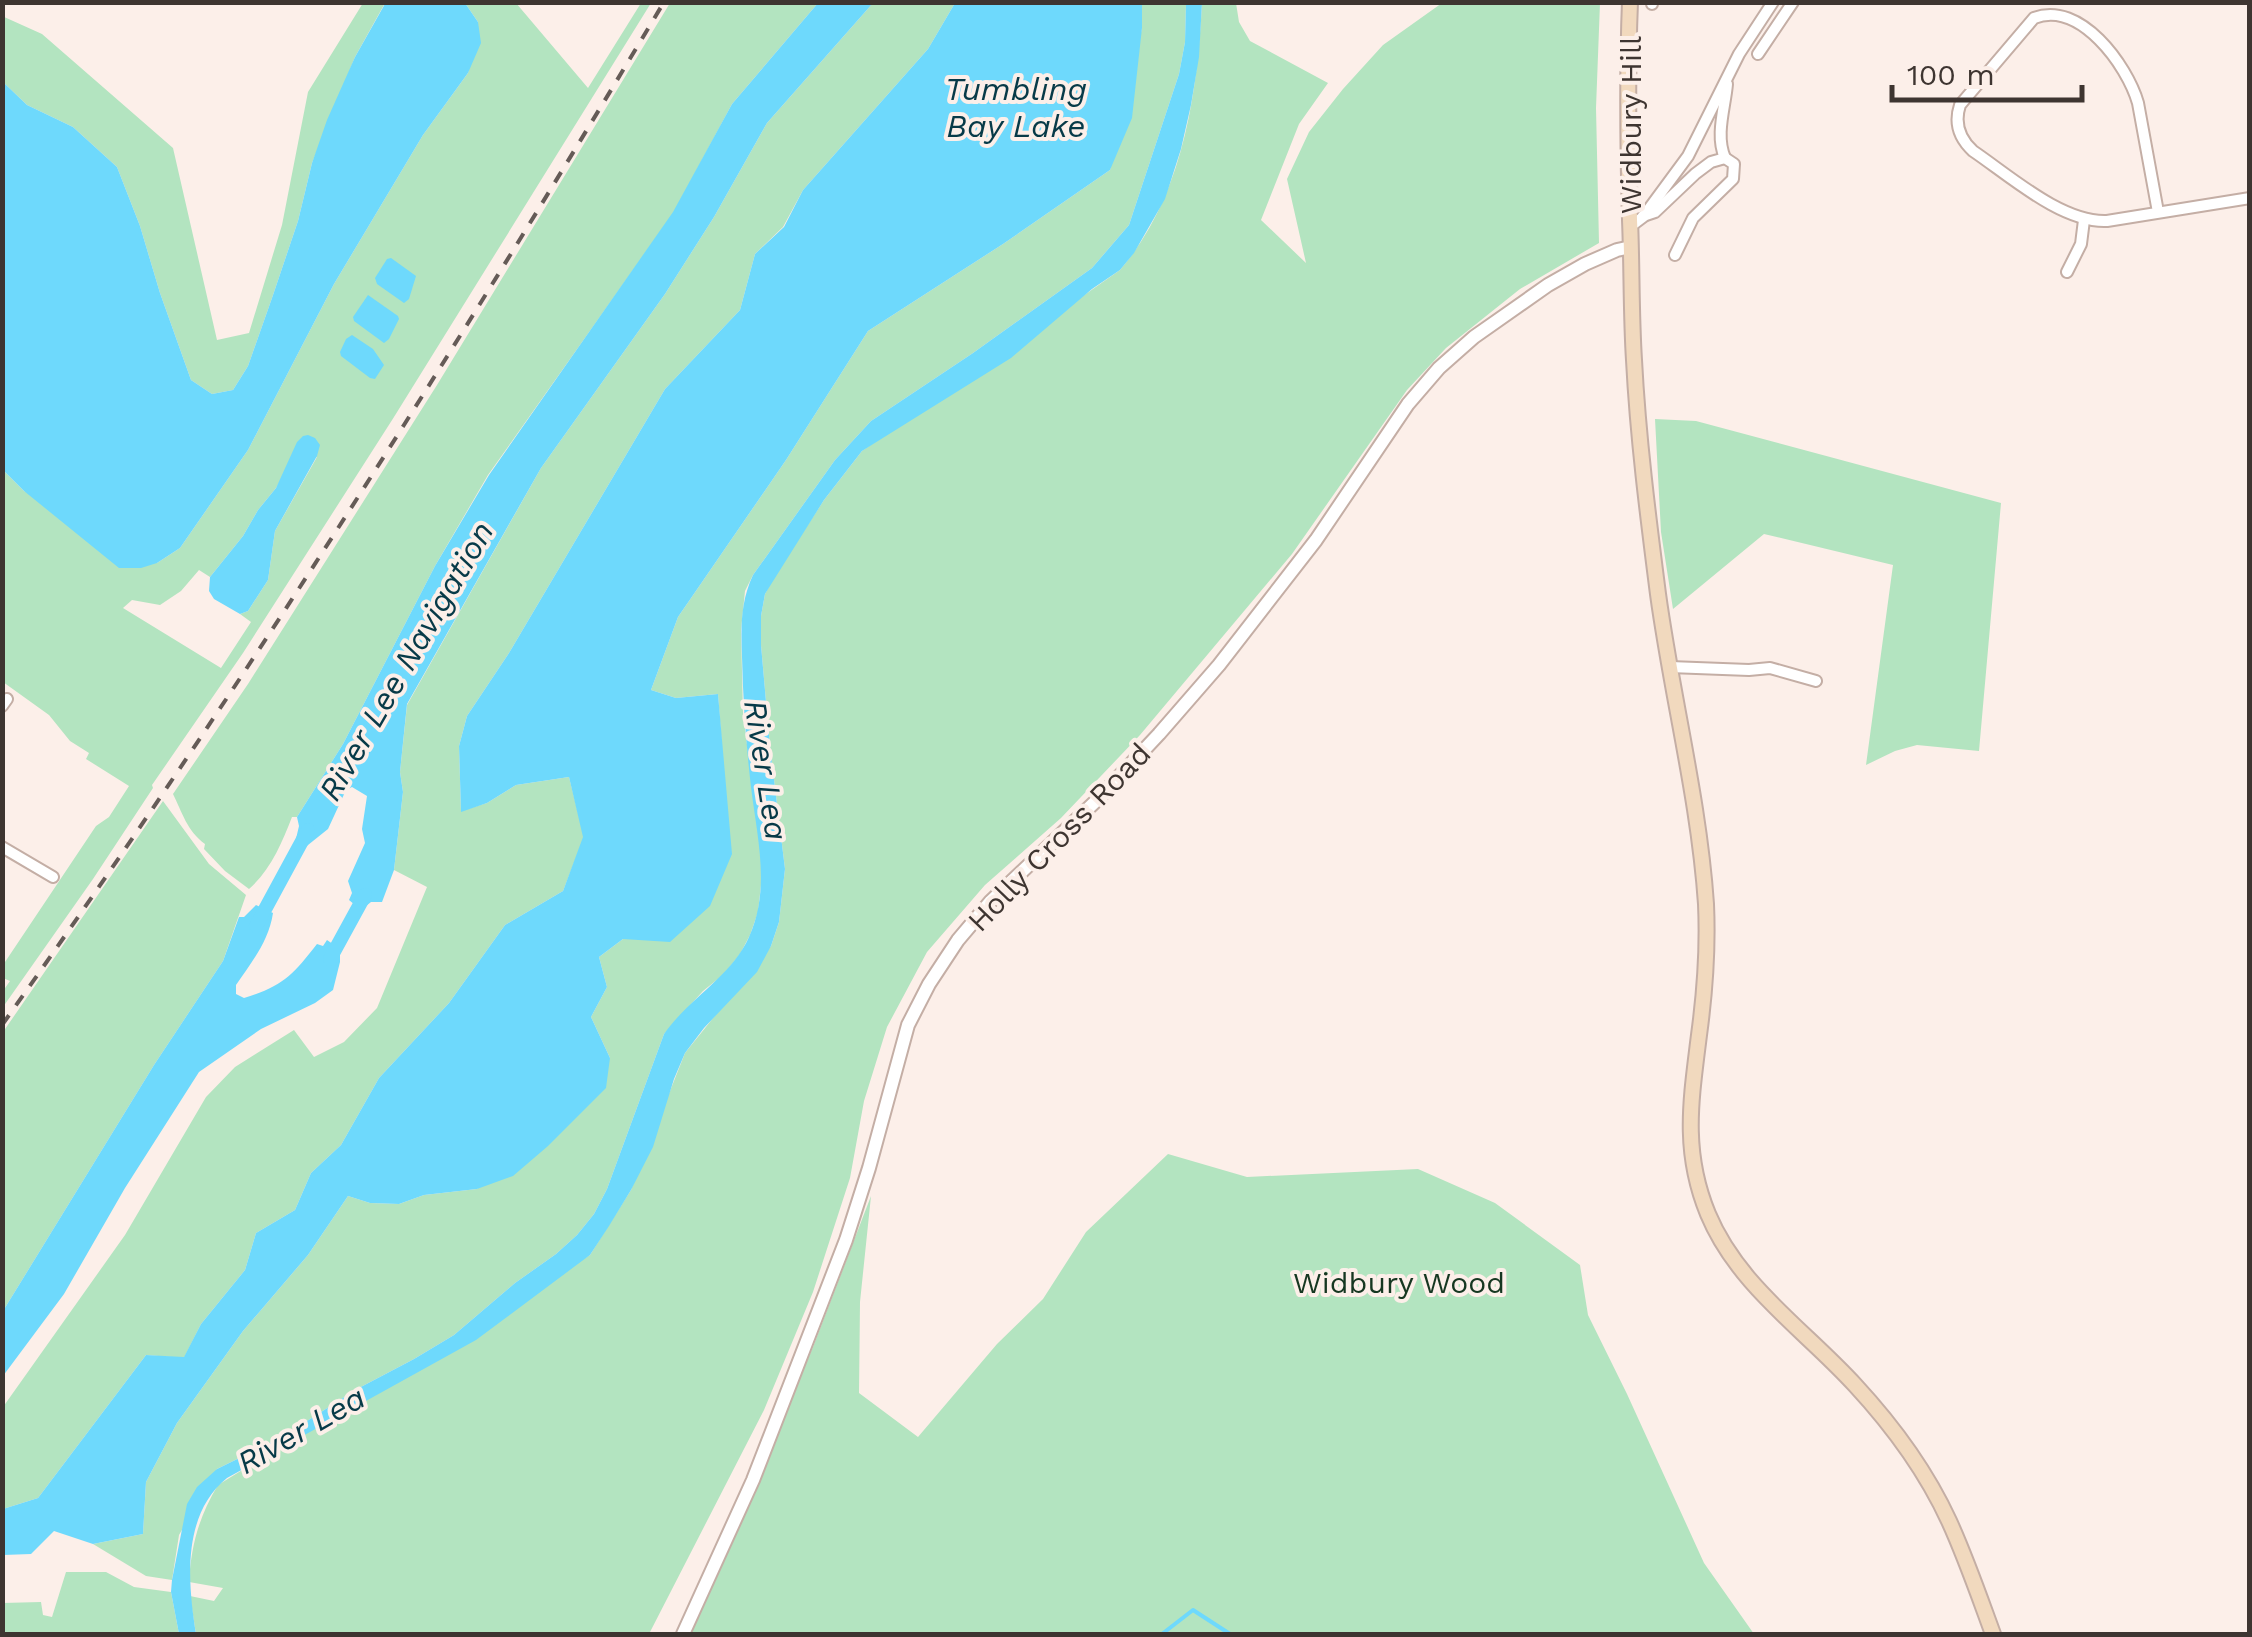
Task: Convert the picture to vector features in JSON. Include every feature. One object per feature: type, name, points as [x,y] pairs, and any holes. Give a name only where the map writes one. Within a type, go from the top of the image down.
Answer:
[{"type":"main road","name":"Widbury Hill","points":[[1630,2],[1627,98],[1637,221],[1631,247],[1638,416],[1651,542],[1706,910],[1705,988],[1691,1084],[1692,1154],[1698,1187],[1710,1219],[1753,1284],[1852,1382],[1900,1439],[1926,1478],[1948,1520],[1993,1634]]},
{"type":"street","points":[[1637,221],[1688,156],[1739,54],[1772,2]]},
{"type":"street","points":[[1758,54],[1793,2]]},
{"type":"street","points":[[2158,212],[2138,102],[2128,76],[2110,50],[2077,18],[2050,12],[2039,14],[1964,98],[1958,128],[1972,151],[2058,209],[2084,220],[2108,221],[2250,198]]},
{"type":"street","points":[[1675,255],[1693,218],[1733,179],[1734,164],[1722,150],[1721,135],[1727,78]]},
{"type":"street","points":[[1637,221],[1655,212],[1711,162],[1726,158]]},
{"type":"street","points":[[2067,272],[2081,244],[2084,220]]},
{"type":"street","name":"Holly Cross Road","points":[[683,1634],[753,1480],[846,1240],[870,1168],[908,1025],[928,984],[958,940],[991,901],[1097,800],[1219,665],[1316,540],[1408,404],[1438,368],[1490,325],[1548,285],[1585,264],[1631,247]]},
{"type":"street","points":[[1670,667],[1770,668],[1816,681]]},
{"type":"street","points":[[2,846],[52,877]]},
{"type":"green space","points":[[363,3],[385,3],[355,57],[312,163],[298,221],[248,366],[233,390],[212,394],[191,380],[117,167],[73,127],[27,105],[3,82],[2,16],[42,34],[173,148],[217,340],[249,333],[282,225],[308,92]]},
{"type":"green space","points":[[465,3],[516,3],[588,88],[641,3],[651,3],[243,653],[3,1007],[3,991],[10,981],[3,978],[3,965],[96,826],[109,817],[129,786],[86,759],[89,753],[70,741],[49,715],[3,682],[3,470],[24,491],[157,563],[180,548],[248,450],[334,284],[423,135],[468,73],[478,22]],"holes":[[[317,457],[275,531],[268,580],[248,611],[240,614],[251,622],[221,668],[123,608],[132,600],[160,605],[181,591],[199,570],[210,577],[243,536],[285,472]]]},
{"type":"green space","points":[[670,3],[818,3],[732,104],[674,212],[488,475],[435,566],[343,744],[297,817],[292,817],[269,865],[249,889],[204,849],[205,844],[189,827],[173,794],[248,684],[437,385]]},
{"type":"green space","points":[[873,3],[955,3],[928,49],[803,190],[783,227],[755,254],[740,310],[665,389],[509,653],[467,716],[459,746],[461,811],[487,803],[516,785],[569,777],[584,837],[563,891],[505,925],[449,1003],[379,1078],[341,1145],[311,1173],[295,1210],[256,1233],[245,1270],[201,1324],[184,1358],[146,1355],[38,1498],[3,1509],[3,1407],[125,1235],[206,1097],[235,1067],[294,1030],[314,1057],[344,1042],[377,1008],[427,887],[394,870],[407,705],[541,468],[665,294],[767,123]]},
{"type":"green space","points":[[1142,3],[1186,3],[1185,42],[1179,74],[1129,225],[1092,268],[871,421],[835,460],[745,591],[741,630],[743,713],[761,855],[758,912],[740,954],[664,1034],[607,1189],[594,1214],[556,1254],[454,1335],[357,1389],[282,1437],[217,1469],[179,1535],[172,1580],[146,1576],[93,1544],[143,1534],[146,1482],[177,1423],[243,1331],[308,1255],[348,1196],[370,1203],[399,1204],[424,1195],[477,1189],[610,1058],[591,1017],[607,987],[599,957],[623,939],[723,761],[718,694],[676,698],[651,690],[678,617],[786,460],[868,331],[1110,170],[1142,28]]},
{"type":"green space","points":[[1202,3],[1236,3],[1239,22],[1250,41],[1328,83],[1299,124],[1261,220],[1306,263],[1287,179],[1309,132],[1383,45],[1442,3],[1600,3],[1596,108],[1599,243],[1520,289],[1446,348],[1407,390],[1292,554],[1140,735],[1061,818],[985,885],[927,952],[887,1027],[864,1101],[850,1178],[813,1292],[764,1410],[649,1634],[196,1634],[190,1596],[214,1601],[223,1588],[189,1582],[197,1532],[218,1485],[590,1255],[631,1190],[685,1053],[771,946],[779,922],[785,869],[761,645],[765,594],[824,500],[862,451],[1120,270],[1159,210],[1183,144],[1196,74]]},
{"type":"green space","points":[[1655,419],[1696,421],[2001,503],[1979,751],[1917,745],[1866,765],[1893,565],[1764,534],[1673,609],[1661,532]]},
{"type":"green space","points":[[163,801],[209,864],[246,895],[223,961],[154,1065],[3,1311],[3,1032]]},
{"type":"green space","name":"Widbury Wood","points":[[1168,1154],[1247,1177],[1418,1169],[1495,1203],[1580,1265],[1588,1315],[1704,1563],[1754,1634],[691,1634],[813,1347],[871,1196],[860,1302],[859,1393],[918,1437],[997,1344],[1043,1299],[1086,1232]]},
{"type":"green space","points":[[66,1572],[106,1572],[134,1587],[171,1592],[179,1634],[3,1634],[2,1603],[41,1602],[43,1615],[52,1617]]},
{"type":"water","points":[[386,2],[465,3],[478,22],[481,43],[468,73],[423,135],[334,284],[248,450],[180,548],[157,563],[119,568],[3,470],[3,82],[27,105],[73,127],[117,167],[191,380],[212,394],[233,390],[248,366],[272,298],[327,120],[355,57]]},
{"type":"water","points":[[818,3],[873,3],[767,123],[665,294],[541,468],[407,704],[394,870],[382,902],[371,902],[361,910],[349,900],[352,893],[348,881],[365,843],[362,829],[367,796],[352,787],[346,790],[328,829],[303,849],[295,843],[297,817],[343,744],[435,566],[489,475],[673,212],[732,104]]},
{"type":"water","name":"Tumbling Bay Lake","points":[[955,3],[1142,3],[1132,118],[1110,170],[868,331],[786,460],[678,617],[651,690],[676,698],[718,694],[732,854],[710,906],[670,942],[623,939],[599,957],[607,987],[591,1017],[610,1058],[606,1088],[513,1176],[477,1189],[424,1195],[399,1204],[370,1203],[348,1196],[308,1255],[243,1331],[177,1423],[146,1482],[143,1534],[93,1544],[54,1531],[31,1554],[3,1555],[3,1509],[38,1498],[146,1355],[184,1357],[201,1324],[245,1270],[256,1233],[295,1210],[311,1173],[341,1145],[379,1078],[449,1003],[505,925],[563,891],[583,837],[569,777],[516,785],[487,803],[461,812],[459,746],[467,716],[509,653],[665,389],[740,310],[755,254],[784,227],[803,190],[928,49]]},
{"type":"water","name":"River Lea","points":[[1186,3],[1202,3],[1191,105],[1165,199],[1134,253],[1120,270],[1011,358],[862,451],[824,500],[765,594],[761,645],[785,869],[779,922],[757,972],[685,1053],[653,1147],[609,1226],[590,1255],[476,1340],[227,1478],[212,1493],[195,1530],[190,1572],[196,1634],[179,1634],[172,1580],[187,1504],[197,1487],[217,1469],[282,1437],[357,1389],[454,1335],[556,1254],[594,1214],[607,1189],[664,1034],[732,964],[756,919],[760,863],[746,739],[741,636],[753,575],[835,460],[871,421],[1092,268],[1129,225],[1179,74]]},
{"type":"water","points":[[391,258],[416,276],[404,303],[377,284],[375,278]]},
{"type":"water","points":[[368,295],[399,319],[384,343],[354,321]]},
{"type":"water","points":[[352,335],[373,349],[384,365],[375,379],[341,356],[346,339]]},
{"type":"water","points":[[308,435],[320,445],[317,456],[275,531],[268,580],[248,611],[240,614],[214,599],[209,591],[210,577],[276,488],[297,442]]},
{"type":"water","points":[[256,905],[273,913],[271,923],[259,951],[236,985],[236,994],[244,998],[278,984],[317,944],[323,946],[327,940],[340,949],[333,990],[261,1029],[199,1072],[64,1294],[3,1376],[3,1311],[154,1065],[223,961],[239,917]]},
{"type":"waterway","name":"River Lee Navigation","points":[[256,926],[308,830]]},
{"type":"waterway","points":[[330,959],[365,895]]},
{"type":"waterway","points":[[1162,1634],[1193,1610],[1230,1634]]},
{"type":"railway","points":[[2,1025],[176,775],[343,520],[506,263],[664,2]]}]
